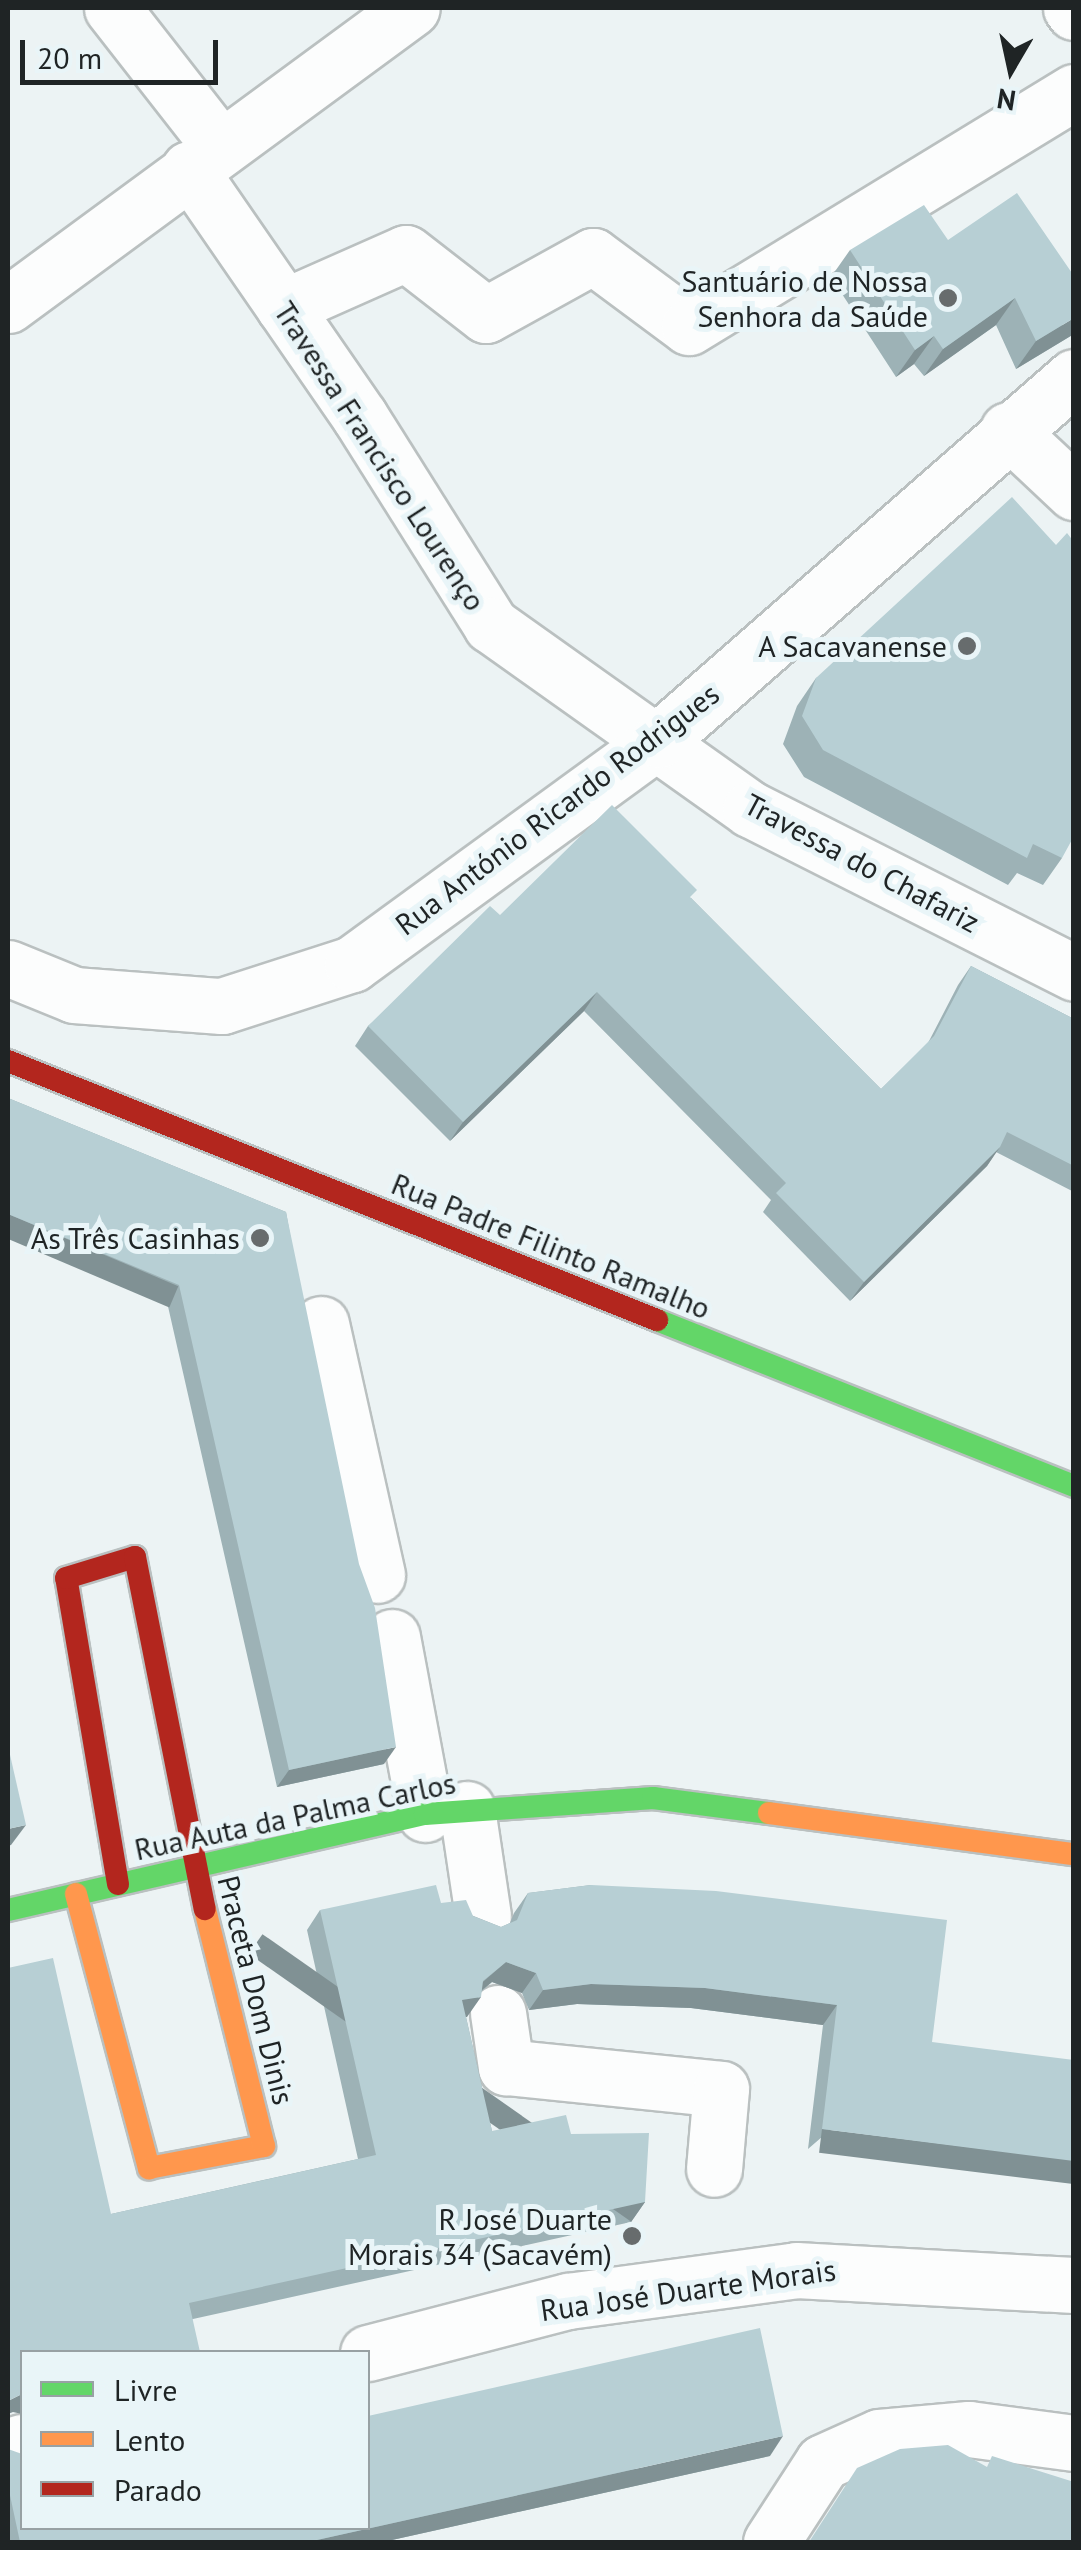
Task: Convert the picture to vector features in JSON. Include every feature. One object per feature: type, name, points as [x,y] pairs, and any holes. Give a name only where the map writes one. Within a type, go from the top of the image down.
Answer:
[{"type":"street","name":"Travessa Francisco Lourenço","points":[[112,8],[205,157],[284,307],[492,625],[659,740]]},
{"type":"street","points":[[10,305],[205,157],[412,8]]},
{"type":"street","points":[[284,307],[406,253],[486,315],[594,256],[689,327],[1074,92]]},
{"type":"street","name":"Rua António Ricardo Rodrigues","points":[[8,968],[74,996],[222,1006],[352,964],[659,740],[1008,430],[1074,377]]},
{"type":"street","points":[[1008,430],[1074,492]]},
{"type":"street","name":"Travessa do Chafariz","points":[[659,740],[750,808],[1074,973]]},
{"type":"street","name":"Rua Padre Filinto Ramalho","points":[[8,1061],[1074,1486]]},
{"type":"street","points":[[320,1324],[377,1574]]},
{"type":"street","points":[[118,1884],[66,1578],[134,1557],[194,1868]]},
{"type":"street","points":[[392,1637],[483,1916]]},
{"type":"street","name":"Rua Auta da Palma Carlos","points":[[8,1910],[446,1812],[653,1798],[1074,1854]]},
{"type":"street","name":"Praceta Dom Dinis","points":[[76,1894],[150,2168],[264,2146],[194,1868]]},
{"type":"street","points":[[498,2014],[506,2067],[720,2089],[714,2169]]},
{"type":"street","name":"Rua José Duarte Morais","points":[[370,2352],[568,2301],[796,2270],[844,2268],[1074,2285]]},
{"type":"street","points":[[770,2542],[822,2462],[879,2437],[969,2429],[1074,2443]]},
{"type":"building","name":"Santuário de Nossa Senhora da Saúde","points":[[1017,193],[1074,276],[1074,318],[1036,341],[1015,298],[943,349],[934,336],[915,350],[850,250],[924,205],[948,240]]},
{"type":"building","name":"A Sacavanense","points":[[1012,497],[1056,545],[1067,533],[1074,542],[1074,836],[1062,858],[1033,844],[1027,858],[823,750],[802,716],[816,678]]},
{"type":"building","points":[[612,805],[697,890],[690,897],[881,1089],[934,1036],[971,966],[1074,1019],[1074,1166],[1007,1132],[1000,1147],[864,1282],[776,1193],[786,1183],[597,992],[463,1122],[368,1026],[490,906],[500,915]]},
{"type":"building","points":[[8,1098],[286,1212],[359,1564],[375,1608],[396,1747],[289,1770],[179,1285],[8,1214]]},
{"type":"building","points":[[8,1746],[26,1825],[8,1829]]},
{"type":"building","points":[[436,1885],[441,1903],[466,1900],[473,1916],[501,1927],[517,1920],[528,1893],[591,1885],[716,1891],[947,1920],[932,2042],[1074,2060],[1074,2161],[822,2129],[837,2005],[705,1988],[591,1984],[543,1990],[536,1973],[506,1962],[483,1981],[481,1997],[462,2000],[492,2131],[566,2115],[571,2134],[649,2133],[645,2202],[189,2303],[200,2350],[20,2350],[20,2395],[8,2401],[8,1968],[53,1958],[111,2214],[376,2155],[320,1910]]},
{"type":"building","points":[[760,2328],[783,2436],[370,2528],[370,2416]]},
{"type":"building","points":[[948,2445],[987,2467],[992,2456],[1074,2482],[1074,2542],[809,2542],[857,2468],[900,2449]]},
{"type":"building","points":[[8,2449],[20,2453],[20,2530],[362,2530],[308,2542],[20,2542],[8,2486]]},
{"type":"traffic: fast","points":[[657,1320],[1074,1486]]},
{"type":"traffic: fast","points":[[8,1910],[425,1814],[653,1798],[769,1813]]},
{"type":"traffic: slow","points":[[769,1813],[1074,1854]]},
{"type":"traffic: slow","points":[[76,1894],[149,2168],[264,2146],[205,1909]]},
{"type":"traffic: jam","points":[[8,1061],[657,1320]]},
{"type":"traffic: jam","points":[[118,1884],[66,1578],[135,1557],[205,1909]]},
{"type":"place","name":"Santuário de Nossa Senhora da Saúde","points":[[948,298]]},
{"type":"place","name":"A Sacavanense","points":[[967,646]]},
{"type":"place","name":"As Três Casinhas","points":[[260,1238]]},
{"type":"place","name":"R José Duarte Morais 34 (Sacavém)","points":[[632,2236]]}]
